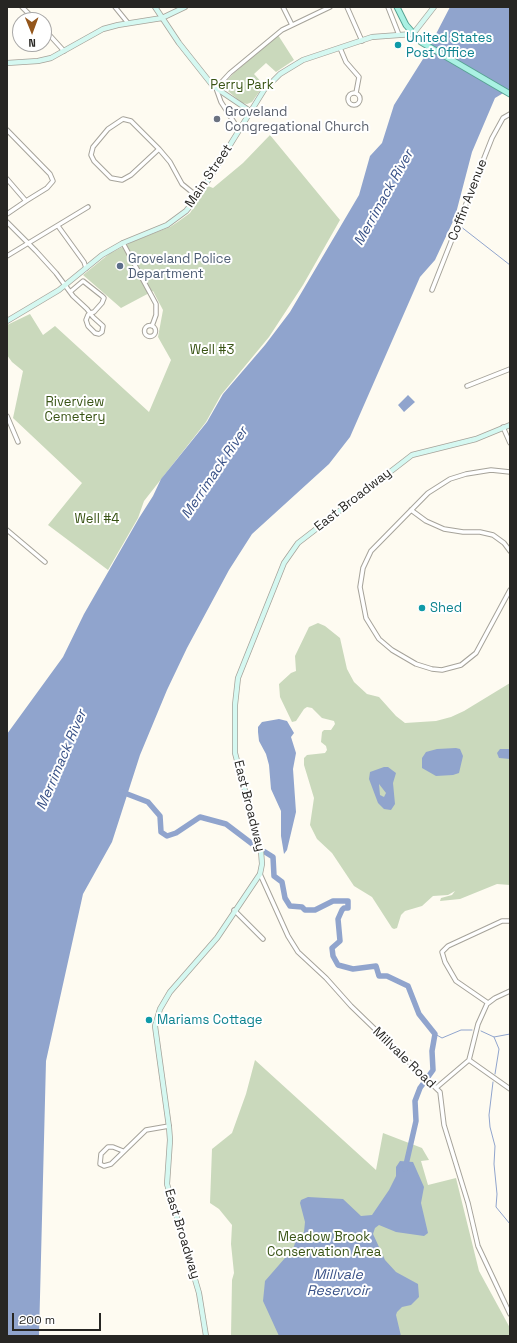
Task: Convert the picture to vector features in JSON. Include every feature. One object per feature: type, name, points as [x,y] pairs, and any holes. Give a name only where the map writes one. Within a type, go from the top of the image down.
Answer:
[{"type":"main road","points":[[397,7],[406,25],[421,42],[510,94]]},
{"type":"street","points":[[115,7],[128,23]]},
{"type":"street","points":[[155,7],[195,65],[216,88],[250,111]]},
{"type":"street","points":[[7,63],[38,61],[51,58],[103,29],[128,23],[162,18],[184,7]]},
{"type":"street","points":[[283,7],[292,25]]},
{"type":"street","points":[[216,88],[230,73],[271,38],[292,25],[330,7]]},
{"type":"street","points":[[347,7],[362,41]]},
{"type":"street","points":[[388,7],[399,35]]},
{"type":"street","points":[[413,34],[434,7]]},
{"type":"street","name":"Main Street","points":[[7,322],[65,285],[94,261],[122,243],[175,220],[198,197],[250,111],[272,80],[291,66],[377,36],[413,34]]},
{"type":"street","points":[[52,38],[64,51]]},
{"type":"street","points":[[340,48],[346,62],[359,78],[356,93]]},
{"type":"street","points":[[216,88],[220,102],[239,130]]},
{"type":"street","name":"Coffin Avenue","points":[[432,290],[492,138],[503,118],[510,114]]},
{"type":"street","points":[[159,149],[131,175],[122,180],[112,178],[94,161],[92,155],[94,147],[108,129],[123,119],[131,121],[159,149],[170,162],[182,184],[198,197]]},
{"type":"street","points":[[7,130],[53,178],[52,184],[7,214]]},
{"type":"street","points":[[7,179],[26,201]]},
{"type":"street","points":[[7,256],[88,207]]},
{"type":"street","points":[[7,222],[28,243],[70,292],[90,313],[103,326],[103,330],[100,333],[95,333],[88,326],[87,318],[90,313],[97,309],[102,303],[102,296],[83,281],[70,292]]},
{"type":"street","points":[[58,226],[84,262],[86,268]]},
{"type":"street","points":[[122,243],[156,304],[157,310],[152,326]]},
{"type":"street","points":[[467,386],[510,369]]},
{"type":"street","points":[[7,416],[18,442]]},
{"type":"street","name":"East Broadway","points":[[206,1336],[199,1293],[166,1184],[170,1140],[155,1026],[158,1015],[170,992],[217,938],[234,910],[260,874],[262,864],[261,851],[235,753],[236,693],[242,666],[284,563],[294,548],[303,539],[407,458],[416,454],[476,439],[510,425]]},
{"type":"street","points":[[504,427],[510,443]]},
{"type":"street","points":[[510,472],[482,471],[458,476],[435,488],[371,551],[364,563],[360,577],[360,592],[366,618],[373,631],[387,646],[411,661],[426,668],[442,670],[460,665],[473,656],[481,647],[510,590]]},
{"type":"street","points":[[411,510],[426,521],[444,529],[490,534],[501,540],[510,551]]},
{"type":"street","points":[[7,530],[45,562]]},
{"type":"street","name":"Millvale Road","points":[[260,874],[288,936],[298,952],[436,1088],[441,1095],[444,1125],[468,1203],[478,1246],[510,1314]]},
{"type":"street","points":[[234,910],[263,939]]},
{"type":"street","points":[[488,1003],[456,981],[445,962],[442,952],[448,946],[502,921],[510,921]]},
{"type":"street","points":[[436,1088],[469,1060],[478,1024],[488,1003],[510,992]]},
{"type":"street","points":[[469,1060],[510,1089]]},
{"type":"street","points":[[123,1151],[113,1147],[108,1147],[101,1154],[100,1164],[104,1166],[111,1164],[146,1130],[169,1126]]},
{"type":"green space","name":"Perry Park","points":[[278,35],[294,60],[276,72],[266,63],[254,74],[264,85],[252,102],[247,104],[242,103],[222,86],[233,74]]},
{"type":"green space","points":[[270,135],[340,220],[303,285],[269,337],[221,395],[206,422],[144,501],[138,518],[108,570],[48,525],[82,483],[13,418],[23,371],[12,362],[7,355],[7,325],[30,314],[43,335],[55,326],[149,412],[171,360],[158,337],[163,310],[153,291],[121,308],[83,275],[109,254],[134,241],[170,227],[190,213],[208,186],[213,188],[243,163]]},
{"type":"green space","points":[[318,623],[325,626],[340,638],[347,669],[354,682],[367,694],[379,697],[396,716],[405,723],[436,721],[451,717],[464,711],[510,683],[510,885],[497,884],[460,899],[440,901],[441,898],[452,895],[455,891],[448,895],[433,896],[422,906],[405,911],[401,915],[397,928],[394,929],[372,897],[354,886],[332,853],[317,839],[310,825],[314,798],[304,765],[304,758],[307,755],[325,753],[327,750],[326,746],[321,742],[322,732],[324,730],[331,730],[335,724],[334,721],[322,718],[312,708],[307,707],[296,721],[292,722],[280,697],[279,684],[291,673],[296,671],[295,656],[309,627]]},
{"type":"green space","name":"Meadow Brook Conservation Area","points":[[255,1060],[376,1170],[383,1133],[422,1148],[429,1160],[421,1161],[428,1185],[456,1178],[479,1271],[510,1328],[510,1336],[231,1336],[232,1280],[234,1273],[231,1244],[232,1225],[219,1209],[210,1203],[212,1149],[232,1133],[246,1094]]},
{"type":"water","name":"Merrimack River","points":[[450,7],[510,7],[510,89],[495,98],[472,152],[455,217],[435,260],[420,277],[350,437],[329,464],[252,534],[229,570],[187,648],[167,690],[140,755],[112,842],[83,894],[46,1061],[39,1336],[7,1336],[7,734],[63,657],[84,614],[153,496],[161,479],[207,422],[223,394],[265,345],[290,312],[359,195],[370,156],[382,143],[394,105],[423,59]]},
{"type":"water","points":[[408,395],[415,402],[404,412],[398,405]]},
{"type":"water","points":[[279,719],[287,721],[294,733],[291,737],[296,753],[293,769],[296,812],[287,850],[284,854],[281,836],[281,811],[271,789],[269,765],[266,754],[259,741],[258,732],[258,727],[262,722]]},
{"type":"water","points":[[437,749],[460,749],[463,756],[459,773],[453,775],[436,776],[422,768],[422,758],[426,752]]},
{"type":"water","points":[[500,749],[510,749],[510,759],[499,758],[497,753]]},
{"type":"water","points":[[388,767],[396,773],[393,783],[395,804],[391,810],[384,809],[378,803],[369,779],[370,772]],"holes":[[[379,784],[386,793],[384,797],[380,795]]]},
{"type":"water","name":"Millvale Reservoir","points":[[400,1161],[413,1162],[424,1187],[421,1203],[428,1233],[424,1236],[396,1232],[379,1225],[375,1228],[373,1234],[385,1260],[396,1272],[418,1284],[419,1297],[411,1305],[402,1307],[396,1315],[401,1336],[279,1336],[263,1301],[265,1281],[285,1258],[294,1253],[293,1249],[295,1243],[304,1232],[305,1222],[300,1203],[301,1200],[308,1197],[343,1199],[361,1216],[372,1215],[389,1190],[396,1176],[396,1167]]},
{"type":"waterway","points":[[460,226],[510,265]]},
{"type":"waterway","points":[[122,792],[148,802],[160,816],[161,832],[167,836],[176,833],[200,817],[226,824],[255,846]]},
{"type":"waterway","points":[[265,852],[273,857],[274,876],[282,882],[285,898],[290,906],[302,907],[305,910],[315,910],[333,901],[348,901],[348,908],[344,908],[342,910],[338,919],[340,941],[332,948],[333,956],[338,965],[353,969],[376,966],[379,976],[387,976],[408,986],[419,1014],[435,1034],[432,1051],[433,1070],[420,1088],[415,1101],[416,1121],[405,1169]]},
{"type":"waterway","points":[[435,1034],[442,1038],[461,1030],[472,1030]]},
{"type":"waterway","points":[[481,1031],[494,1037],[510,1034]]},
{"type":"waterway","points":[[494,1037],[499,1049],[495,1074]]},
{"type":"waterway","points":[[493,1082],[489,1115],[490,1127],[495,1146],[494,1164],[497,1194],[496,1207],[510,1224]]},
{"type":"place","name":"United States Post Office","points":[[398,45]]},
{"type":"place","name":"Groveland Congregational Church","points":[[217,119]]},
{"type":"place","name":"Groveland Police Department","points":[[120,266]]},
{"type":"place","name":"Shed","points":[[422,608]]},
{"type":"place","name":"Mariams Cottage","points":[[149,1020]]},
{"type":"park label","name":"Well #3","points":[[212,350]]},
{"type":"park label","name":"Riverview Cemetery","points":[[75,410]]},
{"type":"park label","name":"Well #4","points":[[97,519]]}]
